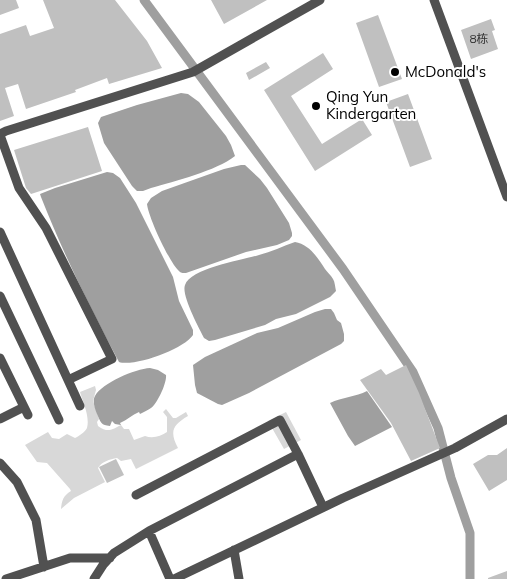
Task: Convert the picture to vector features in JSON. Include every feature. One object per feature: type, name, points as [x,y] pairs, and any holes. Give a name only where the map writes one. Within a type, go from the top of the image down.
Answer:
[{"type":"street","points":[[68,380],[112,359],[46,228],[20,188],[0,135],[6,131],[197,70],[320,0]]},
{"type":"street","points":[[434,0],[507,197]]},
{"type":"street","points":[[498,172],[507,169]]},
{"type":"street","points":[[0,232],[80,406]]},
{"type":"street","points":[[0,296],[59,420]]},
{"type":"street","points":[[0,358],[26,411],[1,417]]},
{"type":"street","points":[[174,579],[323,507],[455,448],[507,419]]},
{"type":"street","points":[[136,495],[280,420],[323,507]]},
{"type":"street","points":[[94,579],[114,553],[149,531],[298,454]]},
{"type":"street","points":[[0,462],[17,482],[36,520],[44,567]]},
{"type":"street","points":[[149,531],[170,579]]},
{"type":"street","points":[[234,550],[239,579]]},
{"type":"street","points":[[6,579],[70,558],[110,558]]},
{"type":"shaded area","points":[[181,93],[188,94],[199,102],[226,136],[235,156],[195,175],[143,191],[137,191],[104,143],[98,123],[101,117]]},
{"type":"shaded area","points":[[245,165],[267,188],[289,223],[292,236],[289,240],[277,245],[246,252],[186,273],[180,272],[160,239],[147,204],[151,198],[162,191],[224,169]]},
{"type":"shaded area","points":[[107,172],[113,173],[120,178],[136,203],[173,277],[179,301],[193,330],[193,335],[180,346],[159,356],[136,362],[119,362],[77,280],[40,194]]},
{"type":"shaded area","points":[[295,242],[305,246],[316,256],[333,279],[336,291],[330,297],[296,314],[215,340],[209,341],[204,338],[191,312],[184,290],[189,279],[207,269],[264,254]]},
{"type":"shaded area","points":[[325,309],[331,309],[337,320],[341,323],[344,341],[341,344],[249,393],[222,405],[197,393],[193,365],[205,357],[257,333],[278,328]]},
{"type":"shaded area","points":[[150,368],[166,375],[159,398],[153,406],[120,423],[121,425],[115,424],[112,421],[110,426],[102,423],[99,420],[94,403],[94,398],[99,391],[104,386],[120,378],[136,371]]},
{"type":"shaded area","points":[[95,386],[96,390],[93,401],[99,419],[97,422],[98,426],[104,430],[110,430],[121,425],[124,429],[129,429],[134,440],[145,436],[157,437],[167,432],[167,417],[163,412],[166,409],[173,418],[186,412],[188,416],[179,422],[174,429],[173,433],[178,448],[136,469],[131,459],[121,461],[117,458],[106,461],[98,468],[105,482],[74,498],[61,509],[63,499],[71,491],[70,489],[47,463],[37,462],[25,445],[48,432],[52,438],[59,439],[67,434],[75,438],[83,432],[87,428],[88,419],[80,392]]},
{"type":"shaded area","points":[[367,391],[392,427],[355,446],[330,403]]},
{"type":"shaded area","points":[[286,412],[301,440],[284,449],[268,421]]},
{"type":"building","points":[[0,0],[16,0],[19,8],[0,15]]},
{"type":"building","points":[[43,0],[115,0],[147,41],[162,68],[109,84],[107,78],[75,90],[76,92],[26,109],[18,84],[5,88],[14,116],[0,121],[0,34],[26,25],[30,36],[54,28]]},
{"type":"building","points":[[211,0],[267,0],[224,24]]},
{"type":"building","points":[[378,15],[402,79],[379,87],[356,23]]},
{"type":"building","points":[[491,19],[495,30],[492,31],[498,49],[471,59],[461,30]]},
{"type":"building","points":[[323,53],[333,69],[291,96],[322,144],[362,119],[372,135],[315,171],[264,90]]},
{"type":"building","points":[[266,62],[270,68],[249,80],[246,73]]},
{"type":"building","points":[[408,94],[432,159],[410,167],[386,102]]},
{"type":"building","points":[[88,127],[102,171],[31,194],[26,188],[14,150]]},
{"type":"building","points":[[406,365],[440,448],[411,461],[391,423],[360,380],[381,369],[386,375]]},
{"type":"building","points":[[507,448],[507,480],[489,491],[473,464],[488,455],[497,455]]},
{"type":"building","points":[[116,459],[124,475],[107,483],[99,467]]},
{"type":"building","points":[[507,571],[507,579],[488,579],[488,578]]},
{"type":"waterway","points":[[144,0],[343,269],[413,372],[438,428],[451,478],[470,533],[470,579]]},
{"type":"place","name":"McDonald's","points":[[395,72]]},
{"type":"place","name":"Qing Yun Kindergarten","points":[[316,106]]}]
